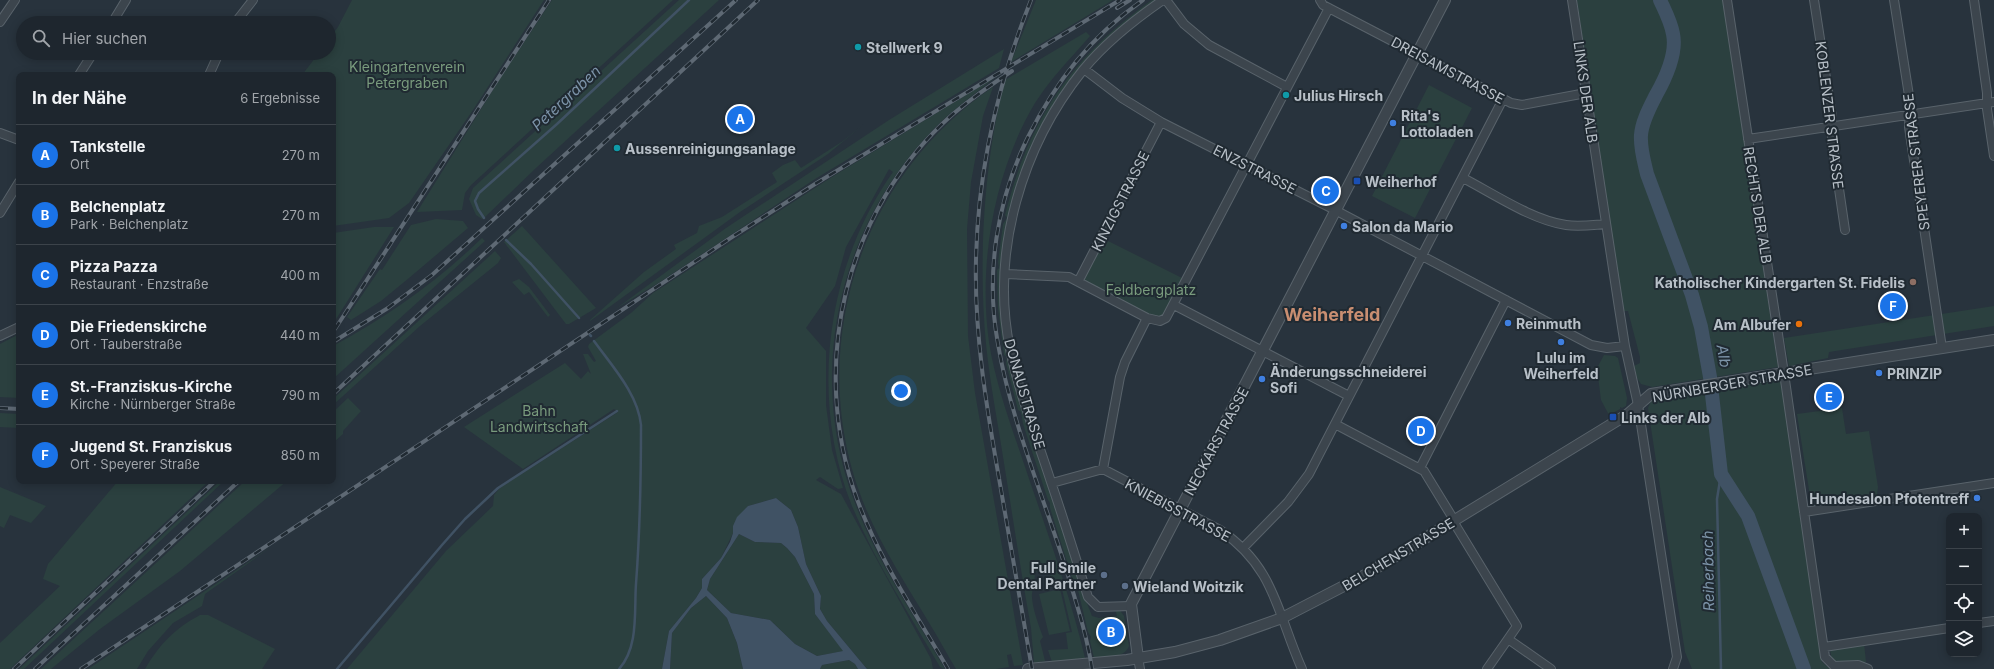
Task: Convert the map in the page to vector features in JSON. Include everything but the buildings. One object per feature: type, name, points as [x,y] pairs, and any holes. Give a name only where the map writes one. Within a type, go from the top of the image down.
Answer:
[{"type":"street","points":[[0,22],[15,0]]},
{"type":"street","points":[[116,16],[126,0]]},
{"type":"street","points":[[240,16],[253,0]]},
{"type":"street","points":[[1165,0],[1184,24],[1209,45],[1287,87]]},
{"type":"street","name":"DONAUSTRASSE","points":[[1131,606],[1103,608],[1098,607],[1090,601],[1025,402],[1010,348],[1006,316],[1005,274],[1011,225],[1022,182],[1050,118],[1084,69],[1117,34],[1165,0]]},
{"type":"street","name":"DREISAMSTRASSE","points":[[1320,0],[1323,5],[1503,99],[1522,105],[1586,93]]},
{"type":"street","name":"NECKARSTRASSE","points":[[1131,606],[1445,0]]},
{"type":"street","name":"LINKS DER ALB","points":[[1572,0],[1625,346],[1638,405],[1677,657],[1673,669]]},
{"type":"street","name":"RECHTS DER ALB","points":[[1727,0],[1784,373],[1825,657],[1831,664],[1838,666],[1858,665],[1868,669]]},
{"type":"street","name":"KOBLENZER STRASSE","points":[[1814,0],[1832,126],[1844,230]]},
{"type":"street","name":"SPEYERER STRASSE","points":[[1894,0],[1910,115],[1909,126],[1942,348]]},
{"type":"street","points":[[1974,0],[1991,103],[1994,156]]},
{"type":"street","points":[[1005,274],[1069,277],[1079,280],[1147,318],[1160,321],[1166,318],[1174,306],[1329,8]]},
{"type":"street","points":[[80,72],[88,60]]},
{"type":"street","points":[[210,72],[216,60]]},
{"type":"street","name":"ENZSTRASSE","points":[[1084,69],[1122,98],[1162,122],[1335,210],[1595,347],[1608,348],[1625,346]]},
{"type":"street","points":[[1243,548],[1301,486],[1503,99]]},
{"type":"street","points":[[1748,139],[1991,103]]},
{"type":"street","name":"KINZIGSTRASSE","points":[[1079,280],[1162,122]]},
{"type":"street","points":[[0,133],[16,139]]},
{"type":"street","points":[[1463,178],[1531,213],[1558,224],[1578,226],[1606,224]]},
{"type":"street","points":[[0,213],[16,187]]},
{"type":"street","points":[[1420,468],[1506,300]]},
{"type":"street","points":[[1174,306],[1349,396]]},
{"type":"street","points":[[1052,483],[1103,469],[1120,377],[1147,318]]},
{"type":"street","points":[[0,336],[16,328]]},
{"type":"street","name":"NÜRNBERGER STRASSE","points":[[1638,405],[1651,394],[1994,340]]},
{"type":"street","name":"BELCHENSTRASSE","points":[[1028,669],[1138,658],[1175,652],[1220,640],[1282,618],[1352,582],[1612,423],[1638,405]]},
{"type":"street","points":[[1334,424],[1420,468],[1429,476],[1517,626],[1487,669]]},
{"type":"street","name":"KNIEBISSTRASSE","points":[[1103,469],[1220,530],[1243,548],[1260,568],[1268,582],[1302,669]]},
{"type":"street","points":[[1804,512],[1994,483]]},
{"type":"street","points":[[1131,606],[1140,669]]},
{"type":"street","points":[[1982,623],[1994,621]]},
{"type":"street","points":[[1824,647],[1946,628]]},
{"type":"street","points":[[1508,639],[1551,669]]},
{"type":"green space","name":"Kleingartenverein Petergraben","points":[[352,0],[544,0],[473,110],[409,203],[389,218],[336,226],[336,72],[304,72],[314,60],[336,60],[336,30]]},
{"type":"green space","name":"Kleingartenverein Petergraben","points":[[552,0],[673,0],[471,185],[465,193],[462,210],[417,212],[501,77]]},
{"type":"green space","points":[[679,0],[719,0],[537,167],[485,217],[482,219],[476,215],[469,199],[473,188]]},
{"type":"green space","points":[[1036,0],[1113,0],[1011,62]]},
{"type":"green space","points":[[1152,0],[1157,0],[1059,99],[1039,131],[1012,206],[1005,330],[1085,598],[1092,616],[1099,618],[1117,616],[1115,609],[1119,609],[1124,616],[1129,646],[1127,650],[1119,655],[1094,658],[1090,641],[1091,637],[1088,632],[1077,586],[1074,584],[1050,508],[1050,503],[1023,424],[1021,412],[1018,410],[1006,363],[1007,357],[1004,355],[998,309],[997,270],[999,268],[998,262],[1003,224],[1007,218],[1005,215],[1015,181],[1027,149],[1041,120],[1057,93],[1076,68],[1098,44],[1123,22]]},
{"type":"green space","points":[[1577,0],[1723,0],[1778,367],[1652,387],[1641,384],[1637,378],[1634,366],[1640,363],[1640,357],[1628,311],[1622,311]]},
{"type":"green space","points":[[1086,32],[1090,36],[1047,86],[1035,103],[1021,130],[1009,158],[1000,188],[992,219],[988,250],[986,312],[989,342],[995,371],[1007,415],[1064,582],[1085,658],[1052,662],[1048,650],[1068,649],[1066,633],[1072,632],[1062,589],[1055,587],[1054,580],[1045,569],[1035,572],[1032,599],[1037,621],[1043,637],[1040,641],[1045,661],[1034,663],[1031,628],[986,344],[983,279],[985,210],[992,143],[1005,80]]},
{"type":"green space","points":[[1004,49],[999,68],[815,179],[660,282],[617,308],[726,228],[889,120]]},
{"type":"green space","name":"Bahn Landwirtschaft","points":[[994,78],[937,125],[898,172],[872,214],[852,260],[839,307],[833,356],[833,405],[840,455],[855,503],[885,567],[945,669],[940,667],[905,608],[861,527],[852,506],[839,464],[831,421],[828,378],[831,334],[839,291],[852,249],[870,209],[893,172],[889,169],[846,247],[835,286],[806,328],[826,351],[826,405],[832,450],[843,488],[838,489],[820,477],[816,480],[841,494],[931,659],[933,669],[867,669],[827,621],[820,609],[821,596],[806,564],[798,527],[791,510],[776,498],[748,506],[733,526],[733,533],[721,558],[702,579],[702,588],[696,598],[669,631],[662,669],[347,669],[446,551],[493,506],[494,495],[500,488],[618,412],[614,409],[523,469],[464,427],[565,363],[581,379],[588,371],[591,374],[583,354],[588,354],[594,362],[596,361],[588,347],[589,344],[631,313],[653,293],[832,177]]},
{"type":"green space","points":[[1429,85],[1472,108],[1415,218],[1372,196]]},
{"type":"green space","points":[[993,87],[983,116],[971,182],[967,229],[968,336],[975,393],[1023,665],[1014,666],[1011,654],[1007,655],[1009,667],[996,669],[956,669],[886,550],[867,511],[859,490],[852,469],[841,415],[840,360],[846,307],[861,256],[883,207],[913,162],[950,122]]},
{"type":"green space","points":[[864,124],[828,154],[740,212],[590,321],[644,272],[676,249],[674,245],[697,233],[699,226],[722,217],[777,182],[772,173],[783,165],[795,160],[801,168],[843,141]]},
{"type":"green space","points":[[436,219],[463,221],[468,228],[381,301],[351,320],[347,317],[380,269],[382,270],[411,225]]},
{"type":"green space","points":[[522,226],[596,308],[569,324],[566,324],[504,242]]},
{"type":"green space","points":[[374,227],[394,227],[336,319],[336,233]]},
{"type":"green space","points":[[482,238],[485,241],[336,376],[336,344],[373,323],[411,297],[465,254]]},
{"type":"green space","name":"Feldbergplatz","points":[[1104,239],[1184,279],[1163,315],[1157,317],[1148,315],[1083,280]]},
{"type":"green space","points":[[495,251],[501,258],[498,263],[420,326],[336,402],[336,396]]},
{"type":"green space","points":[[519,279],[529,287],[550,315],[548,317],[529,292],[524,295],[512,282]]},
{"type":"green space","points":[[1994,306],[1994,326],[1829,352],[1828,358],[1789,366],[1784,338]]},
{"type":"green space","points":[[16,336],[16,398],[0,397],[0,344]]},
{"type":"green space","points":[[1604,355],[1615,356],[1618,358],[1627,398],[1626,406],[1622,408],[1620,407],[1620,409],[1609,415],[1601,400],[1597,368]]},
{"type":"green space","points":[[1781,377],[1822,662],[1830,669],[1692,669],[1685,652],[1648,408],[1652,399],[1657,397]]},
{"type":"green space","points":[[348,398],[361,411],[343,431],[343,434],[336,440],[336,409]]},
{"type":"green space","points":[[1842,408],[1846,434],[1869,431],[1878,487],[1877,495],[1819,503],[1810,496],[1797,414]]},
{"type":"green space","points":[[0,413],[16,414],[16,428],[0,427]]},
{"type":"green space","points":[[115,484],[206,484],[10,669],[0,669],[0,643],[60,586],[43,579],[48,564]]},
{"type":"green space","points":[[217,484],[221,484],[24,669],[19,669]]},
{"type":"green space","points":[[242,484],[283,484],[180,571],[100,629],[51,669],[41,669]]},
{"type":"green space","points":[[0,487],[46,506],[31,523],[10,515],[4,528],[0,526]]},
{"type":"green space","points":[[739,534],[755,542],[781,543],[787,548],[795,557],[814,594],[815,614],[844,651],[817,656],[795,644],[770,620],[731,613],[707,590],[710,579]]},
{"type":"green space","points":[[271,547],[205,594],[202,606],[173,623],[148,651],[137,669],[88,669]]},
{"type":"green space","points":[[1060,589],[1070,631],[1049,635],[1039,594]]},
{"type":"green space","points":[[706,596],[727,618],[737,643],[743,669],[670,669],[672,633],[691,608]]},
{"type":"green space","points":[[200,615],[208,615],[275,649],[262,669],[145,669],[156,652],[168,638]]},
{"type":"green space","points":[[1864,643],[1866,662],[1838,664],[1832,662],[1830,648]]},
{"type":"green space","points":[[849,660],[855,664],[858,669],[820,669],[822,665]]},
{"type":"water","points":[[776,498],[791,510],[798,527],[806,564],[821,596],[820,609],[827,621],[867,669],[858,669],[855,664],[849,660],[822,665],[820,669],[743,669],[737,643],[727,618],[706,596],[691,608],[672,633],[670,669],[662,669],[669,631],[696,598],[702,588],[702,579],[721,558],[730,542],[733,533],[733,526],[737,517],[748,506]],"holes":[[[739,534],[755,542],[781,543],[795,557],[814,594],[815,614],[843,651],[817,656],[795,644],[770,620],[731,613],[707,590],[710,579]]]},
{"type":"waterway","name":"Petergraben","points":[[484,218],[475,201],[479,193],[557,124],[689,0]]},
{"type":"waterway","name":"Alb","points":[[1660,0],[1668,17],[1674,41],[1669,66],[1643,125],[1641,140],[1647,174],[1692,295],[1701,327],[1710,377],[1721,474],[1748,516],[1804,669]]},
{"type":"waterway","points":[[506,240],[531,264],[579,318]]},
{"type":"waterway","points":[[594,341],[630,391],[639,414],[641,425],[640,504],[633,640],[630,650],[619,669]]},
{"type":"waterway","points":[[337,669],[465,519],[498,488],[617,411]]},
{"type":"waterway","name":"Reiherbach","points":[[1721,474],[1717,499],[1721,669]]},
{"type":"railway","points":[[336,327],[549,0]]},
{"type":"railway","points":[[336,340],[388,308],[432,275],[736,0]]},
{"type":"railway","points":[[336,391],[758,0]]},
{"type":"railway","points":[[1031,0],[1009,63],[992,127],[981,192],[976,259],[976,287],[979,344],[986,400],[1032,669]]},
{"type":"railway","points":[[81,669],[732,237],[815,184],[1120,0]]},
{"type":"railway","points":[[1117,8],[1130,0]]},
{"type":"railway","points":[[1092,669],[1077,606],[1057,541],[1019,430],[1004,373],[994,318],[994,264],[996,238],[1008,186],[1028,137],[1050,97],[1076,61],[1091,44],[1124,14],[1143,0]]},
{"type":"railway","points":[[948,669],[887,565],[857,499],[843,448],[836,395],[837,343],[846,292],[862,242],[886,195],[916,152],[953,114],[982,91],[1012,71]]},
{"type":"railway","points":[[0,408],[16,409]]},
{"type":"railway","points":[[14,669],[212,484]]},
{"type":"railway","points":[[35,669],[236,484]]},
{"type":"place","name":"Stellwerk 9","points":[[858,47]]},
{"type":"place","name":"Julius Hirsch","points":[[1286,95]]},
{"type":"place","name":"Tankstelle","points":[[740,119]]},
{"type":"place","name":"Rita's Lottoladen","points":[[1393,123]]},
{"type":"place","name":"Aussenreinigungsanlage","points":[[617,148]]},
{"type":"place","name":"Weiherhof","points":[[1357,181]]},
{"type":"place","name":"Pizza Pazza","points":[[1326,191]]},
{"type":"place","name":"Salon da Mario","points":[[1344,226]]},
{"type":"place","name":"Katholischer Kindergarten St. Fidelis","points":[[1913,282]]},
{"type":"place","name":"Jugend St. Franziskus","points":[[1893,306]]},
{"type":"place","name":"Reinmuth","points":[[1508,323]]},
{"type":"place","name":"Am Albufer","points":[[1799,324]]},
{"type":"place","name":"Lulu im Weiherfeld","points":[[1561,342]]},
{"type":"place","name":"PRINZIP","points":[[1879,373]]},
{"type":"place","name":"Änderungsschneiderei Sofi","points":[[1262,379]]},
{"type":"place","name":"St.-Franziskus-Kirche","points":[[1829,397]]},
{"type":"place","name":"Links der Alb","points":[[1613,417]]},
{"type":"place","name":"Die Friedenskirche","points":[[1421,431]]},
{"type":"place","name":"Hundesalon Pfotentreff","points":[[1977,498]]},
{"type":"place","name":"Full Smile Dental Partner","points":[[1104,575]]},
{"type":"place","name":"Wieland Woitzik","points":[[1125,586]]},
{"type":"place","name":"Belchenplatz","points":[[1111,632]]},
{"type":"district","name":"Weiherfeld","points":[[1332,314]]}]
